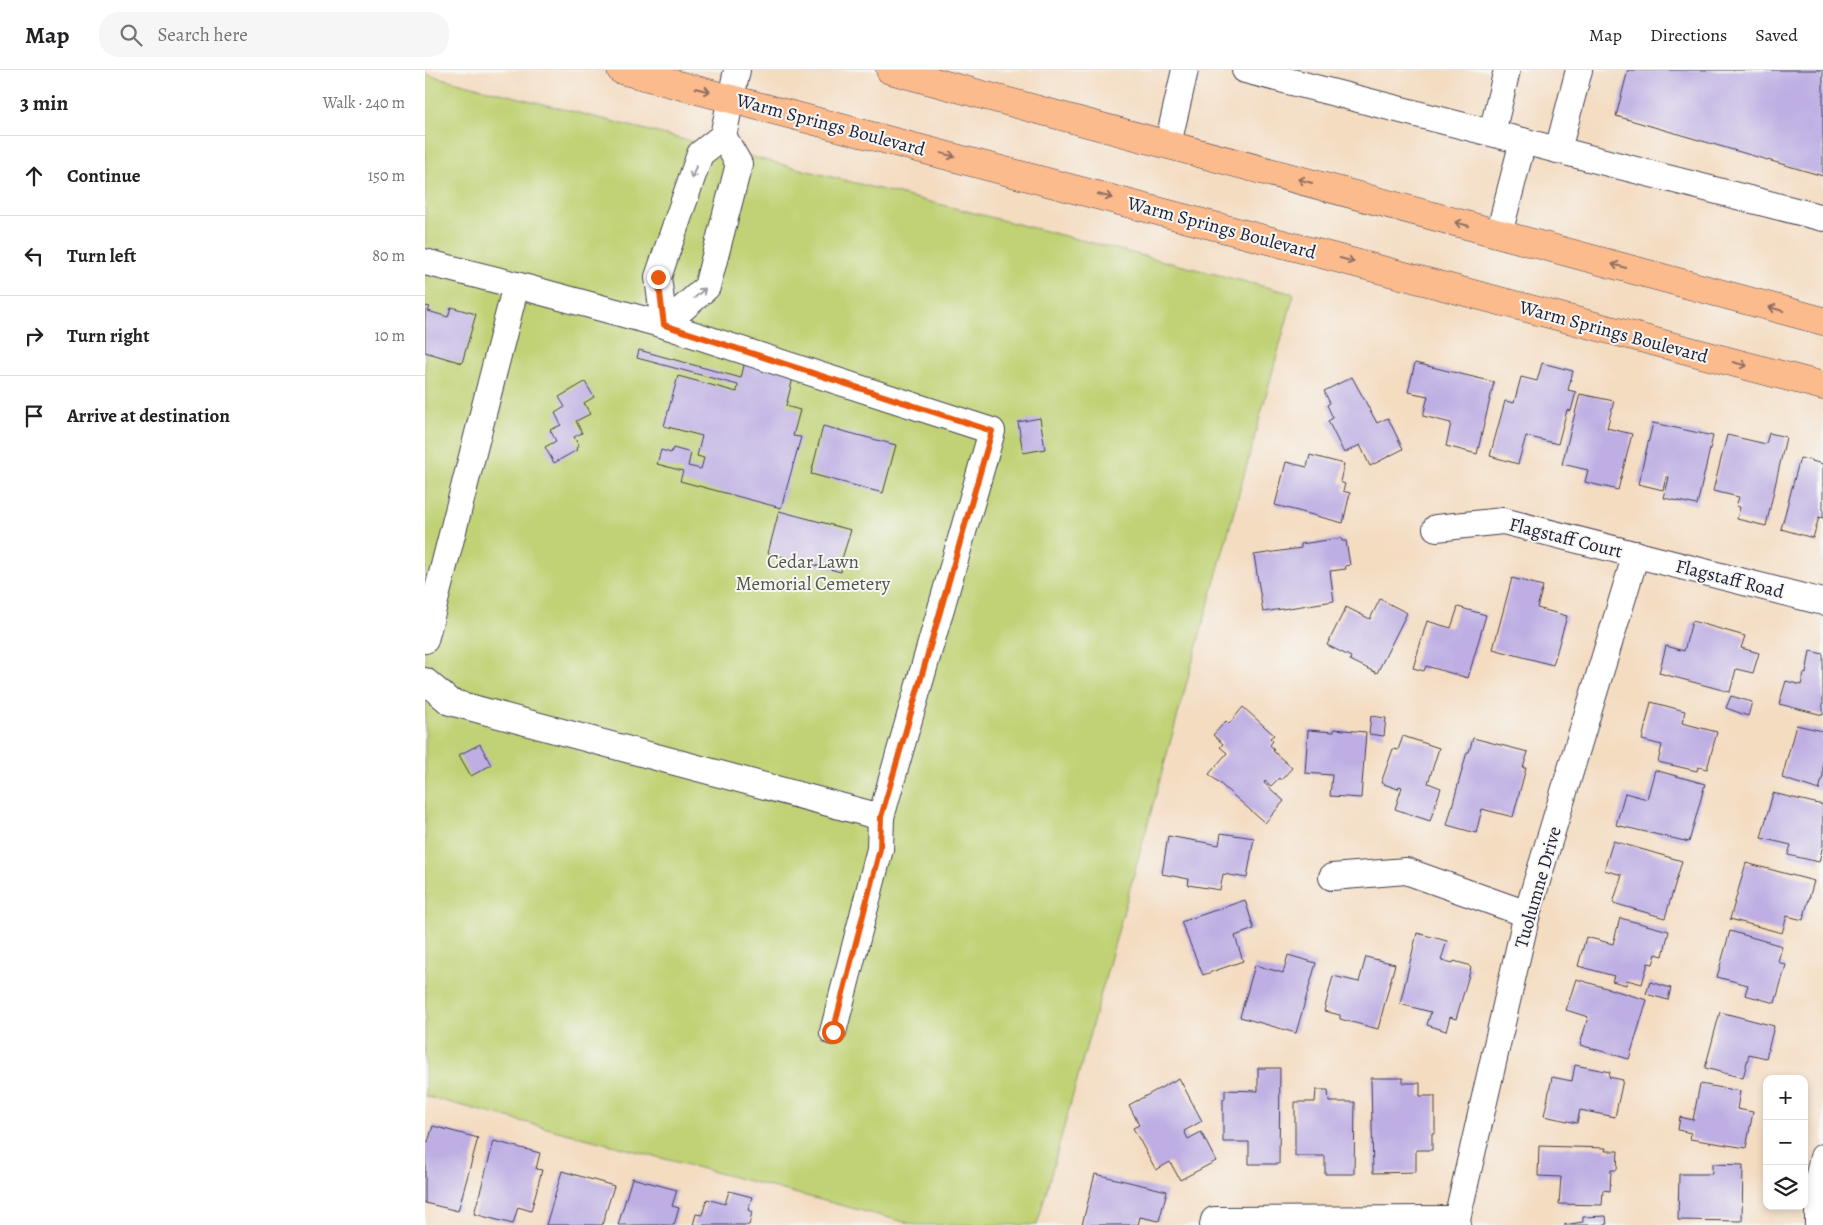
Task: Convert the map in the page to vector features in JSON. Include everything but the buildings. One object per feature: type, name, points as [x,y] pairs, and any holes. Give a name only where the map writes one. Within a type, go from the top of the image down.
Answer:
[{"type":"main road","name":"Warm Springs Boulevard","points":[[621,70],[1823,386]]},
{"type":"main road","points":[[890,70],[1823,321]]},
{"type":"street","points":[[664,325],[658,277],[700,154],[723,136],[737,70]]},
{"type":"street","points":[[1168,144],[1185,70]]},
{"type":"street","points":[[1245,70],[1823,218]]},
{"type":"street","points":[[1492,133],[1507,70]]},
{"type":"street","points":[[1558,150],[1579,70]]},
{"type":"street","points":[[664,325],[707,287],[739,164],[723,136]]},
{"type":"street","points":[[1499,234],[1523,141]]},
{"type":"street","points":[[425,262],[664,325],[992,431],[881,817],[880,849],[833,1032]]},
{"type":"street","points":[[425,640],[517,285]]},
{"type":"street","name":"Flagstaff Court","points":[[1436,528],[1503,521],[1636,554]]},
{"type":"street","name":"Flagstaff Road","points":[[1636,554],[1823,602]]},
{"type":"street","name":"Tuolumne Drive","points":[[1457,1222],[1527,914],[1636,554]]},
{"type":"street","points":[[425,681],[450,702],[881,817]]},
{"type":"street","points":[[1332,877],[1406,872],[1527,914]]},
{"type":"street","points":[[1818,1225],[1819,1179],[1823,1157]]},
{"type":"street","points":[[1213,1225],[1214,1220],[1457,1222]]},
{"type":"green space","name":"Cedar Lawn Memorial Cemetery","points":[[425,74],[1294,294],[1037,1225],[916,1225],[425,1096]]},
{"type":"route","points":[[658,277],[664,325],[992,431],[881,817],[880,849],[833,1032]]}]
